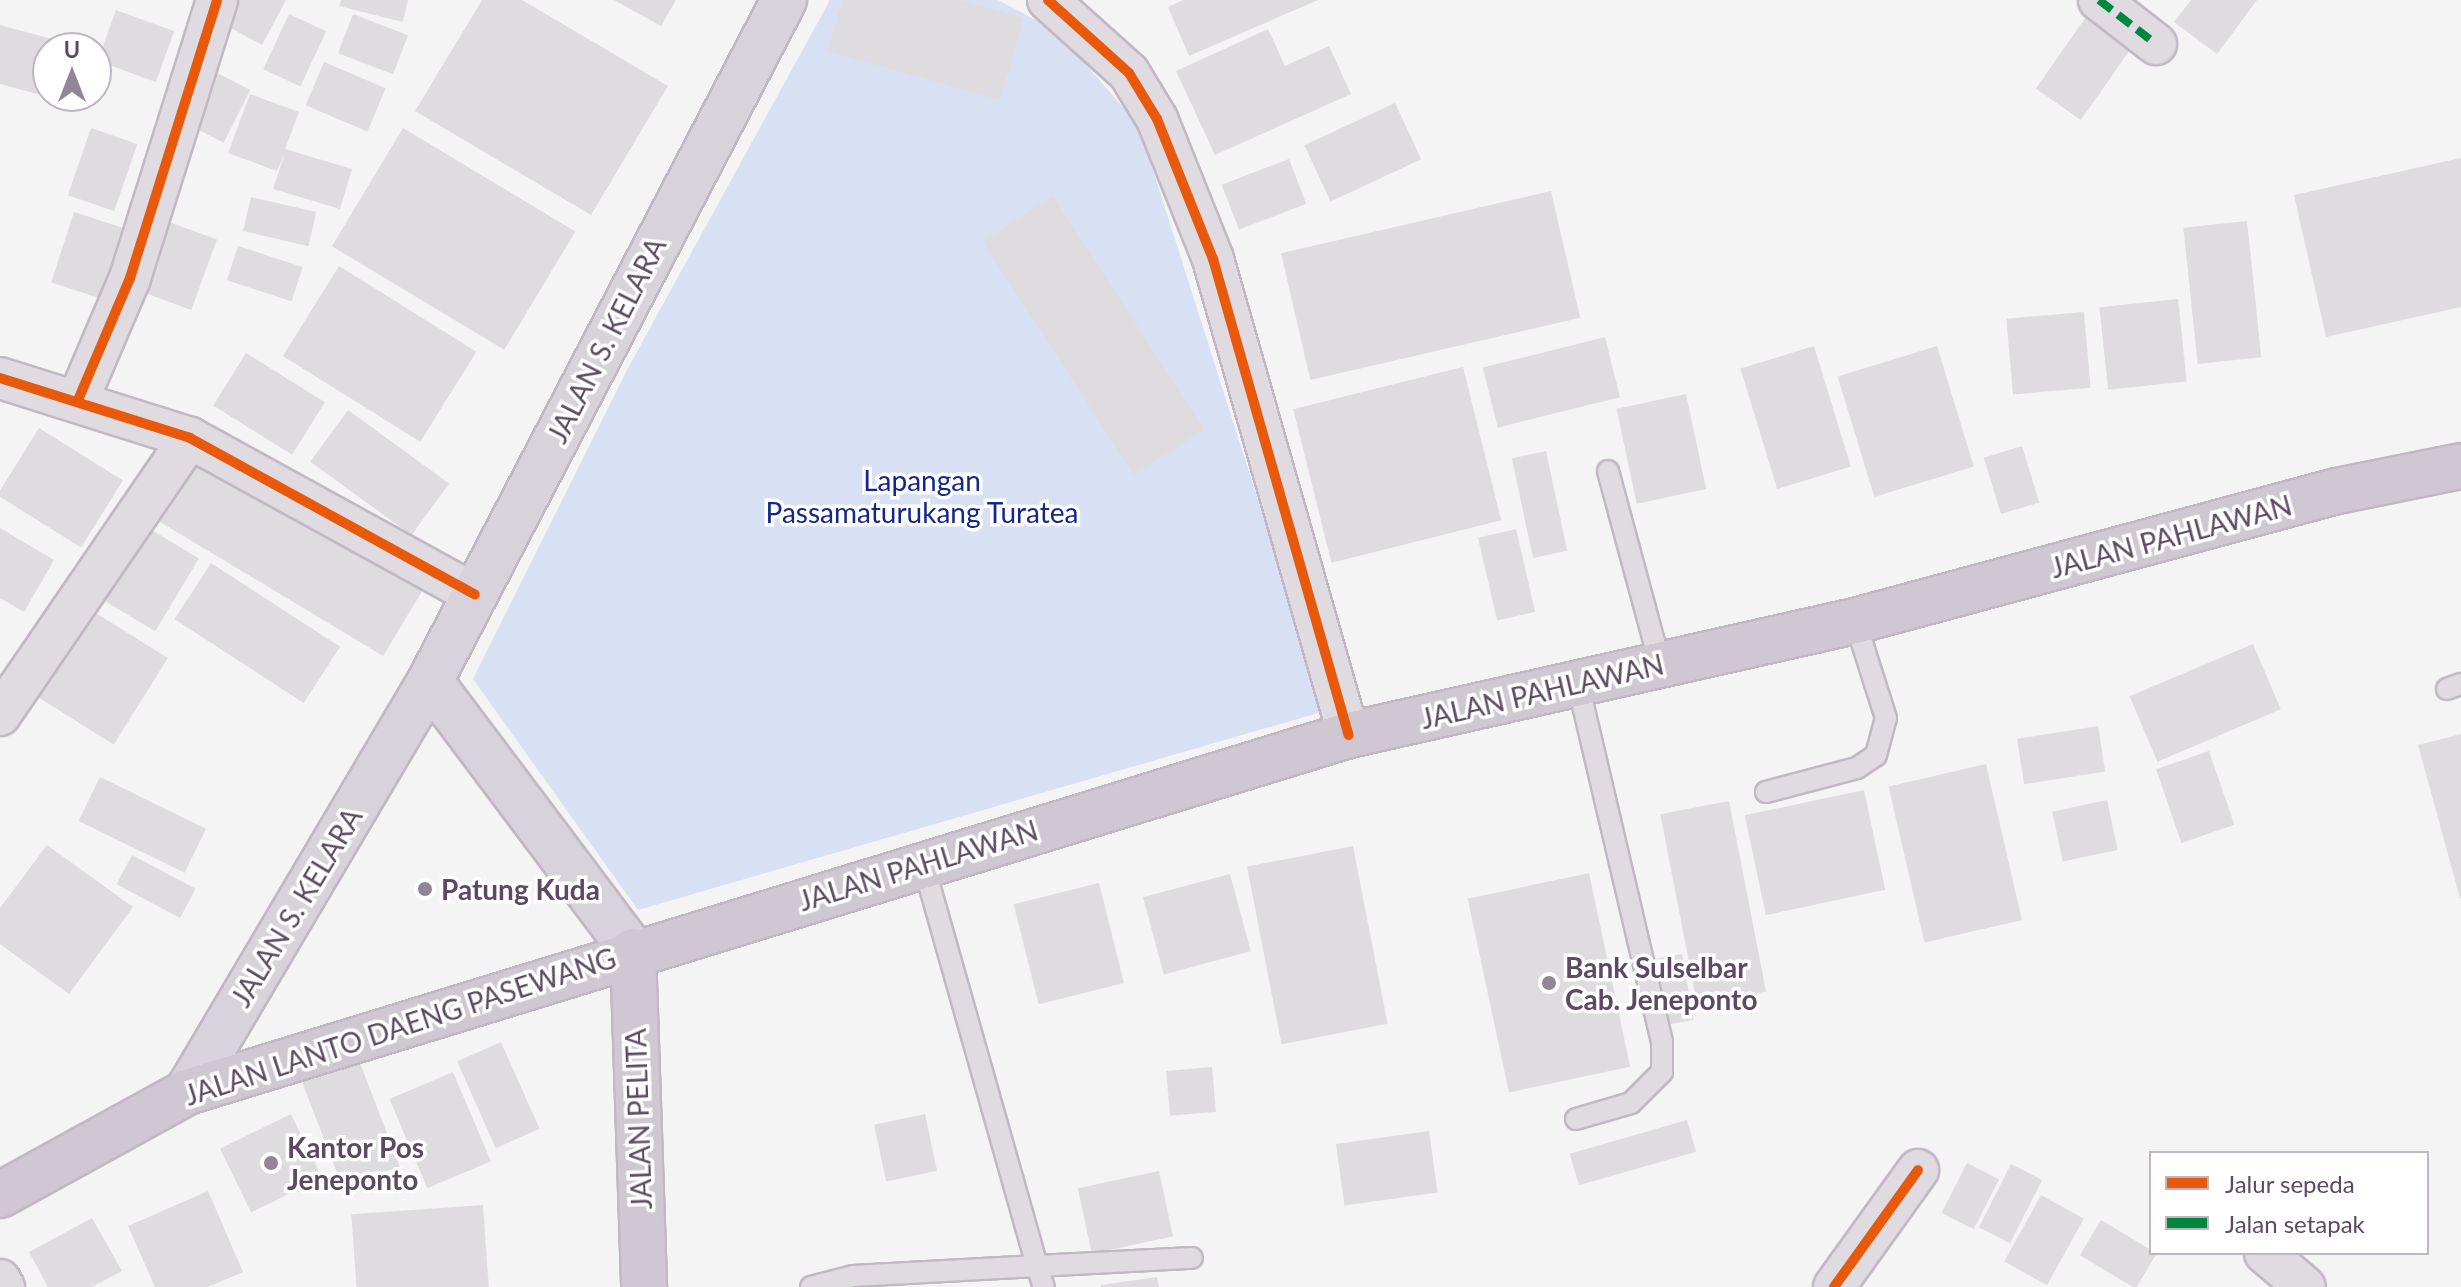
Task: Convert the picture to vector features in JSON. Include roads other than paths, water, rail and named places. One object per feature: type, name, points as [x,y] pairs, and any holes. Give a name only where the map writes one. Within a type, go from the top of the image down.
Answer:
[{"type":"highway","name":"JALAN PAHLAWAN","points":[[633,951],[1349,735],[1579,687],[1660,664],[1855,621],[2337,491],[2461,466]]},
{"type":"highway","name":"JALAN LANTO DAENG PASEWANG","points":[[0,1195],[187,1092],[633,951]]},
{"type":"highway","name":"JALAN PELITA","points":[[633,951],[644,1287]]},
{"type":"main road","name":"JALAN S. KELARA","points":[[187,1092],[430,681],[784,0]]},
{"type":"main road","points":[[430,681],[633,951]]},
{"type":"street","points":[[78,400],[130,278],[217,0]]},
{"type":"street","points":[[1048,0],[1129,73],[1157,119],[1213,259],[1349,735]]},
{"type":"street","points":[[2099,0],[2156,44]]},
{"type":"street","points":[[0,378],[78,400],[190,438],[475,595]]},
{"type":"street","points":[[0,715],[190,438]]},
{"type":"street","points":[[1834,1287],[1918,1170]]},
{"type":"street","points":[[2267,1255],[2305,1287]]},
{"type":"street","points":[[0,1280],[4,1287]]},
{"type":"lane","points":[[1608,471],[1660,664]]},
{"type":"lane","points":[[1766,792],[1857,768],[1876,755],[1886,718],[1855,621]]},
{"type":"lane","points":[[1576,1119],[1631,1103],[1662,1072],[1662,1042],[1579,687]]},
{"type":"lane","points":[[923,863],[1044,1287]]},
{"type":"lane","points":[[811,1287],[853,1276],[1192,1258]]},
{"type":"place","name":"Patung Kuda","points":[[425,889]]},
{"type":"place","name":"Bank Sulselbar Cab. Jeneponto","points":[[1549,983]]},
{"type":"place","name":"Kantor Pos Jeneponto","points":[[271,1163]]},
{"type":"park label","name":"Lapangan Passamaturukang Turatea","points":[[922,496]]}]
